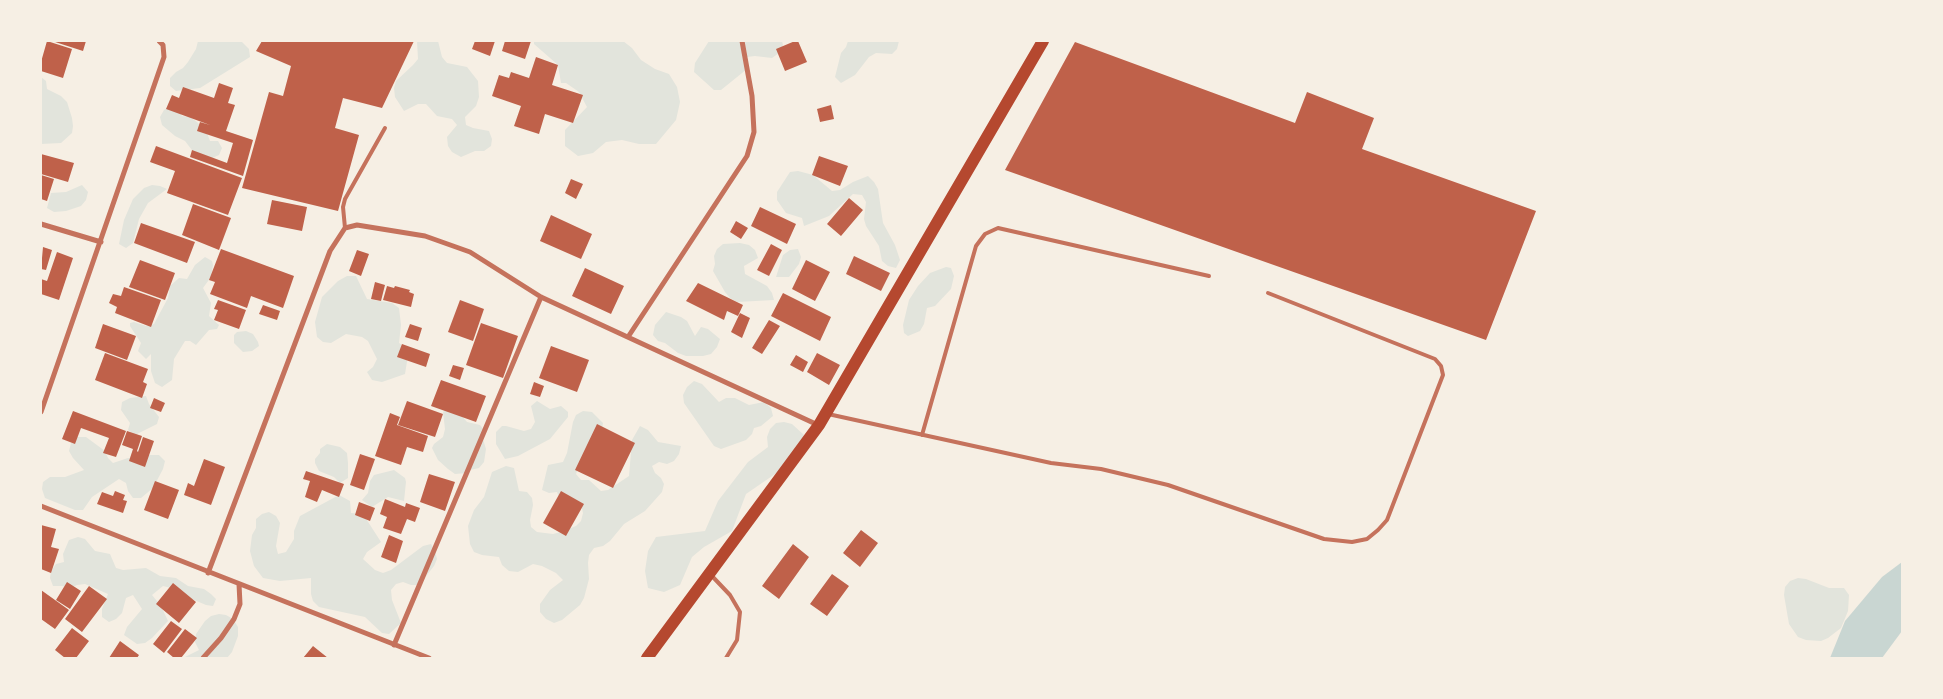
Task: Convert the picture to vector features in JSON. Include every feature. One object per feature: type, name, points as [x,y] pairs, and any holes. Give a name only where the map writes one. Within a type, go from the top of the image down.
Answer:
[{"type":"main road","points":[[647,658],[822,419],[1043,41]]},
{"type":"street","points":[[41,412],[164,57],[159,41]]},
{"type":"street","points":[[628,338],[747,156],[754,132],[752,96],[742,41]]},
{"type":"street","points":[[41,224],[101,242]]},
{"type":"street","points":[[208,572],[330,251],[345,228],[357,225],[425,236],[470,252],[541,297],[628,338],[822,419]]},
{"type":"street","points":[[394,645],[541,297]]},
{"type":"street","points":[[41,506],[429,658]]},
{"type":"street","points":[[203,658],[221,638],[234,619],[240,604],[239,584]]},
{"type":"lane","points":[[345,228],[343,207],[345,199],[385,128]]},
{"type":"lane","points":[[922,435],[976,246],[986,234],[998,228],[1209,276]]},
{"type":"lane","points":[[822,419],[922,435],[1051,463],[1101,469],[1168,485],[1324,540],[1352,542],[1367,539],[1387,520],[1443,375],[1441,366],[1435,359],[1268,293]]},
{"type":"lane","points":[[709,574],[730,595],[740,612],[737,640],[726,658]]},
{"type":"shaded area","points":[[198,41],[241,41],[249,49],[250,57],[200,88],[176,91],[170,86],[170,78],[188,62],[196,49]]},
{"type":"shaded area","points":[[417,41],[438,41],[442,57],[447,63],[467,67],[478,81],[479,97],[476,106],[465,117],[466,125],[489,131],[492,139],[491,146],[484,151],[475,151],[461,157],[452,152],[448,146],[447,137],[457,125],[452,119],[437,116],[426,104],[418,104],[404,111],[395,97],[394,88],[396,81],[418,59]]},
{"type":"shaded area","points":[[534,41],[623,41],[632,48],[641,60],[655,69],[669,74],[677,87],[680,102],[676,120],[656,144],[639,144],[622,140],[606,142],[593,153],[578,156],[565,146],[565,130],[587,107],[579,92],[566,83],[561,83],[558,65],[534,44]]},
{"type":"shaded area","points":[[709,41],[782,41],[783,45],[779,53],[772,58],[747,57],[747,69],[721,90],[714,90],[694,72],[695,63]]},
{"type":"shaded area","points":[[848,41],[899,41],[897,49],[892,54],[876,53],[869,57],[855,75],[841,83],[835,77],[841,53]]},
{"type":"shaded area","points":[[41,77],[46,81],[47,89],[61,96],[67,102],[72,118],[72,133],[61,143],[41,144]]},
{"type":"shaded area","points":[[171,106],[178,110],[182,116],[190,117],[197,122],[207,133],[210,141],[218,141],[222,148],[219,155],[210,159],[195,154],[185,141],[175,136],[162,125],[160,117],[164,110]]},
{"type":"shaded area","points":[[798,171],[813,175],[832,191],[840,190],[868,176],[878,189],[883,223],[895,245],[900,260],[896,268],[888,266],[882,261],[879,246],[866,226],[864,219],[866,202],[862,195],[853,194],[829,216],[804,226],[802,218],[786,213],[777,200],[777,192],[790,172]]},
{"type":"shaded area","points":[[82,185],[88,192],[86,200],[81,206],[66,211],[54,212],[47,208],[51,193],[66,192]]},
{"type":"shaded area","points":[[152,185],[167,189],[148,203],[139,219],[133,243],[126,248],[119,244],[124,220],[133,199],[144,188]]},
{"type":"shaded area","points":[[740,243],[749,245],[755,250],[758,258],[744,266],[745,274],[767,286],[774,300],[737,302],[725,292],[713,271],[715,264],[714,256],[717,249],[723,244]]},
{"type":"shaded area","points":[[798,249],[801,257],[799,264],[789,277],[776,277],[783,255],[790,250]]},
{"type":"shaded area","points":[[205,257],[212,261],[213,265],[211,277],[203,288],[211,303],[209,316],[219,325],[217,329],[209,330],[196,345],[190,341],[185,341],[174,359],[172,380],[162,387],[155,383],[151,371],[151,354],[146,359],[138,351],[141,343],[130,323],[134,322],[146,326],[154,324],[168,298],[170,286],[179,278],[187,279],[195,265]]},
{"type":"shaded area","points":[[946,267],[951,268],[954,276],[951,289],[935,306],[927,308],[924,324],[920,331],[908,336],[904,333],[903,325],[909,300],[930,273]]},
{"type":"shaded area","points":[[347,276],[356,276],[367,299],[392,303],[399,308],[401,325],[399,343],[409,349],[405,374],[382,382],[372,380],[367,372],[373,367],[377,359],[368,341],[362,337],[346,334],[331,343],[323,342],[317,337],[315,322],[322,297],[338,281]]},
{"type":"shaded area","points":[[666,312],[687,321],[695,336],[701,327],[708,329],[720,339],[717,347],[711,354],[686,356],[678,353],[665,343],[658,341],[653,335],[655,325]]},
{"type":"shaded area","points":[[246,331],[253,334],[259,346],[252,351],[243,352],[234,343],[234,335],[237,332]]},
{"type":"shaded area","points":[[694,381],[702,384],[719,402],[726,398],[735,398],[749,405],[764,402],[771,408],[773,416],[761,426],[754,428],[752,434],[746,440],[721,449],[714,446],[684,403],[683,395],[687,387]]},
{"type":"shaded area","points":[[146,396],[149,404],[159,417],[157,424],[135,435],[128,430],[130,423],[121,410],[122,402],[130,398]]},
{"type":"shaded area","points":[[537,401],[550,409],[561,406],[568,412],[568,417],[550,439],[518,456],[505,459],[496,444],[496,432],[502,426],[524,431],[531,429],[535,422],[531,406]]},
{"type":"shaded area","points":[[449,406],[467,422],[480,425],[484,430],[483,439],[486,449],[484,462],[479,468],[470,470],[467,473],[455,474],[448,469],[438,460],[432,448],[443,437],[445,429],[443,412]]},
{"type":"shaded area","points":[[583,411],[592,412],[603,423],[600,441],[579,466],[576,474],[581,480],[589,480],[601,491],[608,490],[629,476],[632,440],[640,426],[648,430],[658,442],[681,446],[679,454],[674,461],[667,464],[659,462],[652,466],[664,484],[662,492],[645,511],[624,524],[610,541],[603,546],[594,548],[589,555],[589,579],[584,598],[580,605],[562,620],[554,623],[546,619],[540,612],[540,604],[550,590],[563,580],[556,573],[533,564],[518,572],[509,571],[502,565],[499,557],[474,552],[470,544],[468,526],[474,510],[484,497],[492,472],[506,466],[514,468],[519,491],[527,492],[532,498],[531,527],[537,532],[553,534],[561,532],[576,526],[581,521],[583,513],[581,504],[560,500],[557,492],[549,493],[542,490],[548,465],[563,462],[567,453],[573,422],[576,415]]},
{"type":"shaded area","points":[[776,423],[792,424],[804,435],[801,443],[778,472],[746,494],[732,531],[704,547],[692,557],[680,585],[664,592],[648,588],[645,571],[648,551],[656,537],[705,531],[718,501],[748,462],[768,447],[767,437],[770,429]]},
{"type":"shaded area","points":[[77,437],[86,437],[105,451],[113,463],[128,458],[137,459],[143,455],[159,455],[165,461],[163,469],[153,488],[141,498],[133,498],[128,491],[126,483],[119,479],[92,497],[83,510],[75,510],[45,498],[42,489],[43,482],[50,477],[65,477],[84,470],[69,451],[71,443]]},
{"type":"shaded area","points":[[327,444],[340,447],[347,453],[348,478],[340,483],[334,477],[319,471],[315,463],[320,449]]},
{"type":"shaded area","points":[[394,470],[405,478],[404,501],[388,497],[372,507],[362,500],[368,493],[370,481],[374,475]]},
{"type":"shaded area","points":[[339,495],[350,501],[351,513],[363,514],[381,542],[367,552],[363,559],[375,570],[383,573],[391,570],[423,546],[431,544],[435,551],[437,559],[434,566],[419,585],[403,582],[396,584],[391,590],[392,600],[401,623],[389,634],[382,633],[365,617],[319,607],[313,601],[311,594],[311,578],[280,581],[263,578],[254,566],[250,551],[252,535],[256,528],[256,519],[262,514],[269,512],[276,516],[280,523],[276,546],[278,554],[286,552],[294,539],[294,531],[300,516]]},
{"type":"shaded area","points":[[78,537],[85,539],[95,551],[110,554],[116,568],[123,570],[146,568],[160,576],[176,578],[188,586],[204,589],[216,599],[213,606],[192,599],[179,590],[163,586],[152,595],[161,606],[168,621],[152,638],[145,643],[137,644],[124,635],[127,627],[142,609],[133,595],[126,598],[122,613],[116,619],[109,622],[102,617],[102,609],[108,594],[85,584],[70,588],[53,586],[50,578],[51,571],[56,564],[64,562],[63,554],[69,540]]},
{"type":"shaded area","points":[[1902,562],[1902,631],[1882,658],[1830,658],[1845,621],[1882,577]]},
{"type":"shaded area","points":[[1798,578],[1806,579],[1829,588],[1844,588],[1849,595],[1848,611],[1841,628],[1828,638],[1821,641],[1806,640],[1798,637],[1789,624],[1784,595],[1785,587],[1790,581]]},
{"type":"shaded area","points":[[219,614],[233,619],[238,627],[238,636],[232,652],[227,658],[183,658],[199,650],[195,642],[196,634],[205,621],[211,616]]},
{"type":"building","points":[[47,41],[72,49],[63,78],[41,71],[41,62]]},
{"type":"building","points":[[52,41],[86,41],[83,51]]},
{"type":"building","points":[[262,41],[414,41],[382,108],[343,98],[335,128],[359,135],[338,211],[242,188],[269,92],[283,96],[291,66],[256,51]]},
{"type":"building","points":[[475,41],[495,41],[490,56],[472,49]]},
{"type":"building","points":[[505,41],[531,41],[525,59],[502,51]]},
{"type":"building","points":[[798,41],[807,62],[785,71],[776,49]]},
{"type":"building","points":[[1075,42],[1295,123],[1307,92],[1374,118],[1362,149],[1536,211],[1486,340],[1005,170]]},
{"type":"building","points":[[536,57],[558,65],[552,85],[583,95],[573,123],[545,114],[539,134],[514,126],[521,106],[492,96],[499,75],[509,78],[511,72],[529,78]]},
{"type":"building","points":[[219,83],[233,88],[228,103],[235,105],[226,131],[253,140],[243,176],[190,157],[192,150],[227,163],[233,143],[197,131],[200,122],[210,125],[166,109],[172,95],[179,98],[183,87],[214,98]]},
{"type":"building","points":[[831,105],[834,119],[820,122],[817,109]]},
{"type":"building","points":[[156,146],[242,178],[228,215],[167,193],[175,171],[150,162]]},
{"type":"building","points":[[41,154],[74,163],[68,182],[41,174]]},
{"type":"building","points":[[819,156],[848,166],[840,186],[812,175]]},
{"type":"building","points":[[41,175],[54,179],[47,201],[41,199]]},
{"type":"building","points":[[571,179],[583,184],[576,199],[565,193]]},
{"type":"building","points":[[849,198],[863,210],[841,236],[827,224]]},
{"type":"building","points":[[272,200],[307,207],[302,231],[267,224]]},
{"type":"building","points":[[193,204],[231,218],[219,250],[182,235]]},
{"type":"building","points":[[760,207],[796,224],[787,244],[751,226]]},
{"type":"building","points":[[551,215],[592,234],[581,259],[540,241]]},
{"type":"building","points":[[736,221],[748,228],[741,239],[730,232]]},
{"type":"building","points":[[141,223],[195,242],[187,263],[134,243]]},
{"type":"building","points":[[771,244],[782,250],[769,276],[757,270]]},
{"type":"building","points":[[43,247],[52,250],[46,270],[41,269]]},
{"type":"building","points":[[221,249],[294,276],[283,308],[251,296],[247,308],[210,294],[215,282],[209,280]]},
{"type":"building","points":[[357,250],[369,254],[361,276],[349,271]]},
{"type":"building","points":[[57,252],[73,258],[59,300],[41,294],[41,279],[47,281]]},
{"type":"building","points":[[854,256],[890,273],[881,291],[846,274]]},
{"type":"building","points":[[140,260],[175,273],[165,300],[129,287]]},
{"type":"building","points":[[806,260],[830,272],[815,301],[792,289]]},
{"type":"building","points":[[585,268],[624,286],[611,314],[572,296]]},
{"type":"building","points":[[375,282],[385,285],[381,301],[371,299]]},
{"type":"building","points":[[698,283],[743,305],[738,316],[727,311],[724,320],[686,301]]},
{"type":"building","points":[[387,286],[410,290],[409,292],[414,294],[411,307],[383,300]]},
{"type":"building","points":[[124,287],[161,300],[151,327],[115,313],[117,307],[109,303],[113,294],[121,296]]},
{"type":"building","points":[[783,293],[831,317],[820,341],[771,316]]},
{"type":"building","points":[[218,300],[246,310],[239,329],[214,320],[218,310],[214,309]]},
{"type":"building","points":[[460,300],[484,309],[473,341],[448,332]]},
{"type":"building","points":[[263,305],[280,311],[277,320],[259,314]]},
{"type":"building","points":[[740,313],[750,318],[742,338],[731,332]]},
{"type":"building","points":[[769,320],[780,326],[762,354],[752,348]]},
{"type":"building","points":[[481,323],[518,336],[503,378],[466,365]]},
{"type":"building","points":[[103,324],[136,336],[127,360],[95,348]]},
{"type":"building","points":[[410,324],[422,328],[418,341],[405,337]]},
{"type":"building","points":[[402,344],[430,354],[426,367],[397,357]]},
{"type":"building","points":[[551,346],[589,360],[577,392],[539,378]]},
{"type":"building","points":[[105,353],[148,369],[143,382],[147,384],[142,398],[95,380]]},
{"type":"building","points":[[817,353],[840,365],[829,385],[807,372]]},
{"type":"building","points":[[796,355],[808,362],[803,372],[790,365]]},
{"type":"building","points":[[453,365],[464,368],[460,380],[449,376]]},
{"type":"building","points":[[441,380],[486,396],[476,422],[431,406]]},
{"type":"building","points":[[534,382],[544,386],[540,397],[530,394]]},
{"type":"building","points":[[154,398],[165,403],[161,412],[150,408]]},
{"type":"building","points":[[407,401],[443,414],[435,437],[398,425]]},
{"type":"building","points":[[73,411],[126,431],[116,457],[103,453],[109,438],[81,428],[75,444],[62,439]]},
{"type":"building","points":[[390,413],[400,417],[397,425],[428,436],[423,452],[407,447],[401,465],[375,456]]},
{"type":"building","points":[[597,424],[635,443],[613,488],[575,470]]},
{"type":"building","points":[[127,431],[142,436],[138,452],[143,437],[154,441],[145,467],[129,461],[133,449],[122,445]]},
{"type":"building","points":[[360,454],[375,459],[364,490],[350,485]]},
{"type":"building","points":[[204,459],[225,467],[211,505],[184,495],[188,483],[194,486]]},
{"type":"building","points":[[306,471],[344,484],[339,497],[322,490],[317,502],[305,497],[310,481],[303,479]]},
{"type":"building","points":[[429,474],[455,482],[445,511],[420,502]]},
{"type":"building","points":[[155,481],[179,490],[168,519],[144,510]]},
{"type":"building","points":[[115,491],[125,495],[123,500],[127,501],[123,513],[97,504],[102,492],[113,496]]},
{"type":"building","points":[[561,491],[584,504],[566,536],[543,523]]},
{"type":"building","points":[[385,499],[405,507],[406,503],[420,508],[415,522],[407,519],[401,534],[383,528],[387,517],[380,514]]},
{"type":"building","points":[[359,502],[375,508],[370,521],[355,515]]},
{"type":"building","points":[[41,525],[56,529],[51,547],[59,549],[51,573],[41,569]]},
{"type":"building","points":[[861,530],[878,543],[860,567],[843,553]]},
{"type":"building","points":[[389,535],[403,541],[396,563],[381,557]]},
{"type":"building","points":[[793,544],[809,557],[779,599],[762,586]]},
{"type":"building","points":[[832,574],[849,586],[827,616],[810,604]]},
{"type":"building","points":[[67,582],[81,591],[70,609],[56,600]]},
{"type":"building","points":[[173,583],[196,602],[179,623],[156,604]]},
{"type":"building","points":[[89,586],[107,599],[82,632],[65,619]]},
{"type":"building","points":[[41,590],[69,610],[55,629],[41,619]]},
{"type":"building","points":[[171,621],[182,629],[164,653],[153,644]]},
{"type":"building","points":[[72,628],[89,641],[76,658],[65,658],[55,650]]},
{"type":"building","points":[[185,629],[197,638],[181,658],[174,658],[167,652]]},
{"type":"building","points":[[120,641],[139,655],[137,658],[109,658]]},
{"type":"building","points":[[313,646],[328,658],[303,658]]}]
